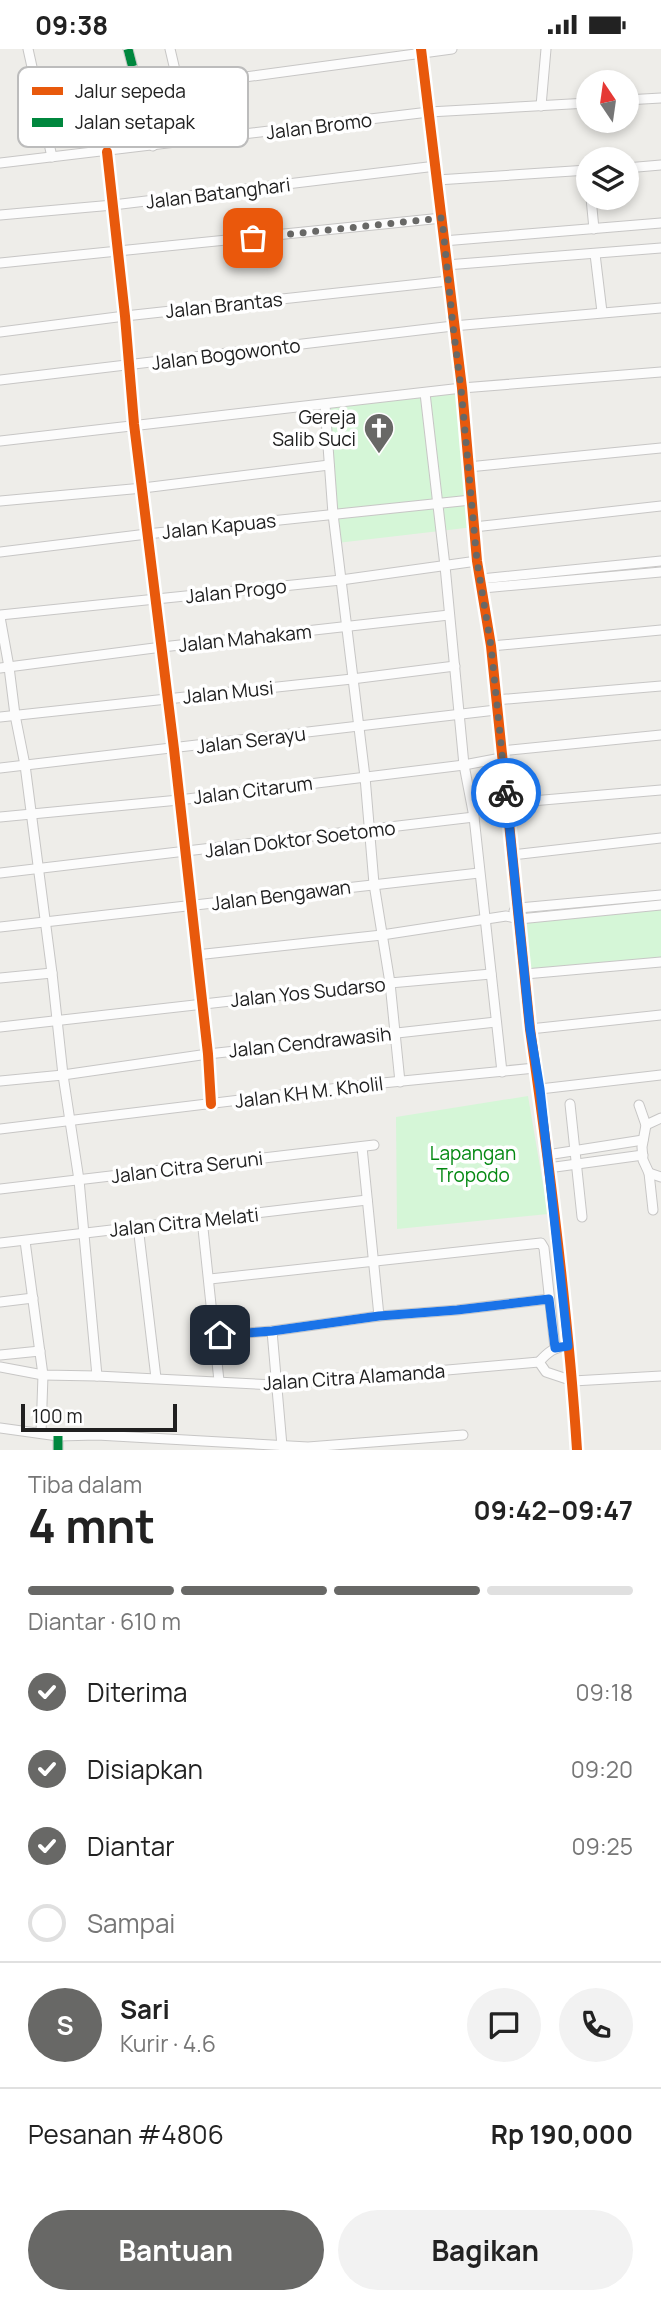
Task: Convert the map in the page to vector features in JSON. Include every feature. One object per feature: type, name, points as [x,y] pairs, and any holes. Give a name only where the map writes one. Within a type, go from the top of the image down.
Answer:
[{"type":"street","points":[[28,49],[32,67]]},
{"type":"street","points":[[128,49],[133,67]]},
{"type":"street","points":[[170,49],[174,67]]},
{"type":"street","points":[[248,76],[452,49]]},
{"type":"street","points":[[541,106],[546,49]]},
{"type":"street","points":[[422,51],[461,388],[475,562],[483,582],[491,646],[530,1029],[540,1089],[573,1381],[577,1450]]},
{"type":"street","points":[[639,99],[661,98]]},
{"type":"street","name":"Jalan Bromo","points":[[248,135],[429,112],[576,104]]},
{"type":"street","points":[[50,147],[52,157]]},
{"type":"street","name":"Jalan Bromo","points":[[0,163],[145,147]]},
{"type":"street","points":[[107,152],[134,425],[186,853],[211,1104]]},
{"type":"street","points":[[639,166],[661,165]]},
{"type":"street","name":"Jalan Batanghari","points":[[0,215],[112,206],[436,166]]},
{"type":"street","points":[[437,180],[576,171]]},
{"type":"street","points":[[592,210],[594,229]]},
{"type":"street","points":[[0,263],[442,218]]},
{"type":"street","points":[[443,241],[661,223]]},
{"type":"street","points":[[446,265],[661,248]]},
{"type":"street","points":[[595,254],[603,312]]},
{"type":"street","name":"Jalan Brantas","points":[[0,332],[447,281]]},
{"type":"street","name":"Jalan Bogowonto","points":[[0,380],[453,326],[661,308]]},
{"type":"street","points":[[0,441],[461,388],[661,372]]},
{"type":"street","points":[[425,393],[464,765],[474,817],[502,1072]]},
{"type":"street","points":[[325,405],[346,628],[365,776],[368,830],[390,983],[400,1082]]},
{"type":"street","points":[[468,467],[661,448]]},
{"type":"street","points":[[0,501],[143,488],[329,465]]},
{"type":"street","name":"Jalan Kapuas","points":[[0,552],[471,501]]},
{"type":"street","points":[[474,527],[661,506]]},
{"type":"street","points":[[483,582],[661,561]]},
{"type":"street","name":"Jalan Progo","points":[[0,616],[341,580],[475,562]]},
{"type":"street","points":[[483,582],[661,572]]},
{"type":"street","name":"Jalan Mahakam","points":[[5,668],[162,647],[449,615]]},
{"type":"street","points":[[0,616],[5,668],[25,765],[63,1075],[79,1180],[97,1375]]},
{"type":"street","points":[[491,646],[661,630]]},
{"type":"street","name":"Jalan Musi","points":[[0,717],[352,680],[455,666]]},
{"type":"street","points":[[495,699],[661,686]]},
{"type":"street","name":"Jalan Serayu","points":[[0,768],[496,710]]},
{"type":"street","name":"Jalan Citarum","points":[[0,817],[179,800],[464,765],[501,755],[661,736]]},
{"type":"street","points":[[507,803],[661,790]]},
{"type":"street","name":"Jalan Doktor Soetomo","points":[[0,873],[474,817]]},
{"type":"street","points":[[512,855],[661,838]]},
{"type":"street","name":"Jalan Bengawan","points":[[0,927],[479,873]]},
{"type":"street","points":[[506,916],[519,908],[661,895]]},
{"type":"street","points":[[196,955],[382,935],[506,916],[519,919],[661,905]]},
{"type":"street","points":[[524,974],[661,962]]},
{"type":"street","points":[[0,978],[51,974]]},
{"type":"street","name":"Jalan Yos Sudarso","points":[[0,1027],[491,974]]},
{"type":"street","points":[[530,1029],[661,1015]]},
{"type":"street","name":"Jalan Cendrawasih","points":[[0,1081],[63,1075],[208,1054],[496,1022]]},
{"type":"street","name":"Jalan KH M. Kholil","points":[[0,1129],[536,1068]]},
{"type":"street","points":[[540,1089],[661,1075]]},
{"type":"street","points":[[570,1104],[582,1217]]},
{"type":"street","points":[[639,1105],[646,1125],[643,1155],[649,1173],[653,1210]]},
{"type":"street","points":[[646,1125],[661,1118]]},
{"type":"street","points":[[547,1155],[643,1140]]},
{"type":"street","name":"Jalan Citra Seruni","points":[[0,1189],[374,1145]]},
{"type":"street","points":[[362,1147],[379,1316]]},
{"type":"street","points":[[548,1168],[643,1155]]},
{"type":"street","points":[[649,1173],[661,1177]]},
{"type":"street","name":"Jalan Citra Melati","points":[[0,1244],[367,1200]]},
{"type":"street","points":[[202,1219],[219,1381]]},
{"type":"street","points":[[138,1226],[156,1378]]},
{"type":"street","points":[[25,1241],[43,1375],[41,1433]]},
{"type":"street","points":[[210,1279],[541,1243],[544,1248],[555,1348]]},
{"type":"street","points":[[0,1302],[33,1298]]},
{"type":"street","points":[[216,1335],[549,1299]]},
{"type":"street","points":[[272,1331],[282,1446]]},
{"type":"street","points":[[568,1346],[547,1352],[539,1362],[546,1372],[573,1381],[661,1376]]},
{"type":"street","points":[[0,1355],[40,1351]]},
{"type":"street","name":"Jalan Citra Alamanda","points":[[0,1367],[43,1375],[97,1375],[276,1385],[539,1362]]},
{"type":"street","points":[[0,1428],[58,1436],[97,1435],[308,1447],[463,1435]]},
{"type":"street","points":[[58,1436],[58,1450]]},
{"type":"green space","points":[[462,388],[474,527],[337,543],[325,405]]},
{"type":"green space","points":[[661,905],[661,962],[525,974],[519,919]]},
{"type":"green space","name":"Lapangan Tropodo","points":[[528,1096],[548,1214],[397,1229],[396,1117]]},
{"type":"marked path","points":[[128,49],[133,67]]},
{"type":"marked path","points":[[58,1436],[58,1450]]},
{"type":"cycle path","points":[[421,49],[462,388],[477,561],[491,646],[530,1029],[558,1239],[577,1450]]},
{"type":"cycle path","points":[[107,152],[134,424],[174,749],[208,1054],[211,1104]]},
{"type":"way so far","points":[[253,238],[442,218],[477,561],[491,646],[506,793]]},
{"type":"place","name":"Gereja Salib Suci","points":[[379,455]]},
{"type":"route","points":[[220,1335],[549,1299],[555,1348],[568,1346],[540,1089],[530,1029],[506,793]]}]
